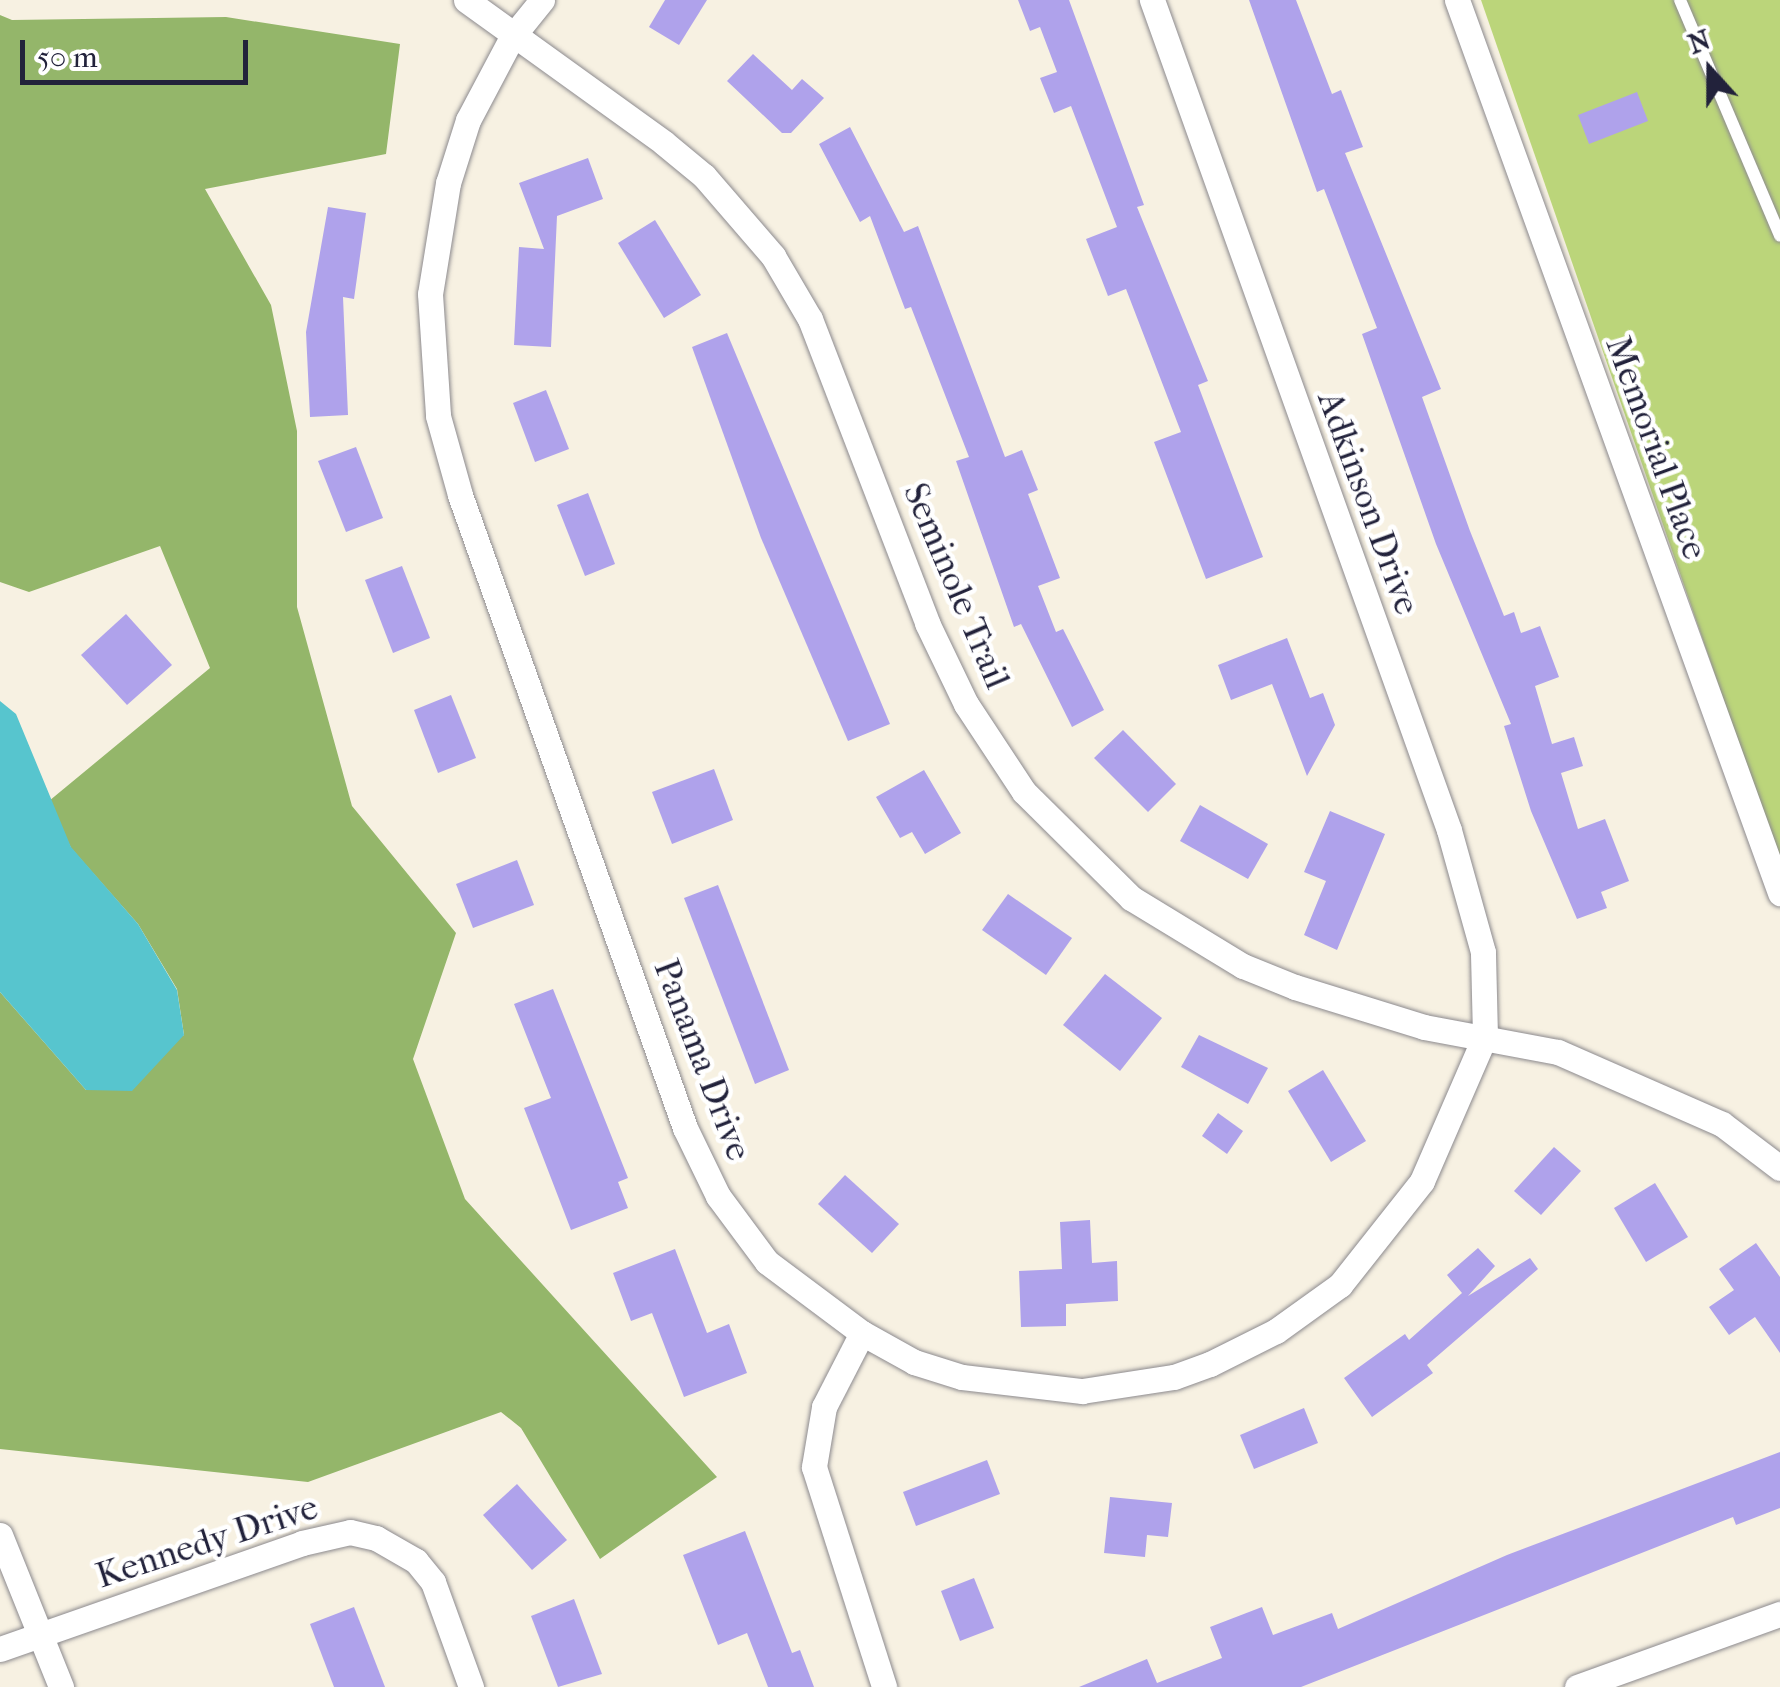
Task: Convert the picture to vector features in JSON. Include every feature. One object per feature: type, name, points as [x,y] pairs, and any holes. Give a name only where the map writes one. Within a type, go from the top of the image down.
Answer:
[{"type":"street","name":"Seminole Trail","points":[[466,0],[704,176],[772,256],[810,319],[945,664],[992,747],[1056,828],[1130,898],[1243,966],[1424,1027],[1558,1052],[1694,1110],[1780,1168]]},
{"type":"street","name":"Panama Drive","points":[[542,0],[512,37],[456,153],[432,262],[430,332],[444,442],[702,1166],[766,1262],[862,1332],[930,1367],[1045,1390],[1174,1377],[1246,1348],[1327,1296],[1388,1231],[1422,1181],[1486,1036]]},
{"type":"street","name":"Adkinson Drive","points":[[1152,0],[1448,830],[1483,952],[1486,1036]]},
{"type":"street","name":"Memorial Place","points":[[1458,0],[1780,894]]},
{"type":"street","points":[[862,1332],[824,1407],[814,1467],[884,1687]]},
{"type":"street","name":"Kennedy Drive","points":[[0,1650],[302,1542],[350,1532],[376,1538],[416,1561],[433,1582],[471,1687]]},
{"type":"street","points":[[0,1535],[61,1687]]},
{"type":"street","points":[[1577,1687],[1780,1614]]},
{"type":"lane","points":[[1680,0],[1780,236]]},
{"type":"green space","points":[[1481,0],[1780,0],[1780,862]]},
{"type":"green space","points":[[0,15],[12,20],[226,17],[400,44],[386,154],[205,189],[271,305],[297,431],[297,607],[352,806],[456,933],[413,1059],[465,1199],[717,1477],[600,1559],[521,1428],[501,1412],[308,1482],[0,1449],[0,992],[86,1090],[184,1035],[177,989],[138,924],[71,848],[49,801],[210,668],[160,546],[29,592],[0,582]]},
{"type":"water","points":[[0,701],[16,714],[71,847],[138,924],[177,990],[184,1035],[132,1091],[86,1090],[0,992]]},
{"type":"building","points":[[665,0],[707,0],[679,45],[649,27]]},
{"type":"building","points":[[1018,0],[1069,0],[1144,205],[1137,207],[1208,381],[1198,385],[1263,557],[1206,579],[1154,442],[1181,432],[1126,289],[1108,296],[1086,239],[1117,227],[1071,106],[1054,113],[1040,78],[1057,72],[1040,27],[1030,31]]},
{"type":"building","points":[[1249,0],[1296,0],[1332,94],[1341,90],[1363,147],[1345,153],[1441,389],[1422,397],[1470,531],[1504,616],[1514,612],[1521,633],[1540,626],[1559,677],[1535,686],[1552,744],[1574,737],[1583,766],[1561,773],[1578,829],[1605,819],[1629,881],[1601,892],[1607,908],[1577,919],[1531,811],[1504,726],[1511,724],[1436,544],[1362,334],[1377,328],[1324,189],[1317,192]]},
{"type":"building","points":[[753,54],[792,90],[802,79],[824,98],[791,133],[782,133],[727,81]]},
{"type":"building","points":[[1637,92],[1648,121],[1589,144],[1578,115]]},
{"type":"building","points":[[850,127],[904,232],[918,226],[1005,457],[1022,450],[1038,490],[1028,494],[1060,578],[1038,586],[1056,632],[1063,629],[1104,710],[1072,727],[1021,624],[1014,627],[956,461],[969,457],[911,307],[905,309],[870,216],[860,222],[819,144]]},
{"type":"building","points":[[588,158],[603,199],[557,216],[551,347],[514,345],[519,247],[544,249],[519,183]]},
{"type":"building","points":[[328,207],[366,213],[354,299],[343,297],[348,415],[310,417],[306,332]]},
{"type":"building","points":[[655,220],[701,295],[664,318],[618,243]]},
{"type":"building","points":[[727,333],[890,724],[848,741],[761,538],[692,347]]},
{"type":"building","points":[[546,390],[569,449],[535,462],[513,403]]},
{"type":"building","points":[[356,447],[383,518],[346,532],[318,461]]},
{"type":"building","points":[[588,493],[615,564],[585,576],[557,505]]},
{"type":"building","points":[[402,566],[430,638],[393,653],[365,580]]},
{"type":"building","points":[[126,614],[172,665],[127,705],[81,655]]},
{"type":"building","points":[[1287,638],[1310,698],[1323,693],[1335,725],[1307,776],[1272,684],[1231,700],[1218,665]]},
{"type":"building","points":[[451,695],[476,758],[438,773],[414,710]]},
{"type":"building","points":[[1123,730],[1176,784],[1148,812],[1094,758]]},
{"type":"building","points":[[714,769],[733,820],[672,844],[652,792]]},
{"type":"building","points":[[924,770],[961,833],[925,854],[912,832],[900,838],[876,797]]},
{"type":"building","points":[[1200,805],[1268,844],[1248,879],[1180,841]]},
{"type":"building","points":[[1330,811],[1385,834],[1337,950],[1304,935],[1326,881],[1304,872]]},
{"type":"building","points":[[517,860],[534,905],[473,928],[456,884]]},
{"type":"building","points":[[718,885],[789,1070],[755,1084],[684,898]]},
{"type":"building","points":[[1008,894],[1072,938],[1046,975],[982,930]]},
{"type":"building","points":[[1105,974],[1162,1018],[1120,1071],[1063,1025]]},
{"type":"building","points":[[553,989],[628,1178],[618,1182],[628,1208],[571,1230],[524,1108],[551,1098],[514,1004]]},
{"type":"building","points":[[1199,1035],[1268,1068],[1248,1104],[1181,1067]]},
{"type":"building","points":[[1323,1070],[1366,1141],[1331,1162],[1288,1091]]},
{"type":"building","points":[[1218,1113],[1243,1131],[1227,1154],[1202,1136]]},
{"type":"building","points":[[1554,1147],[1581,1171],[1541,1215],[1514,1191]]},
{"type":"building","points":[[845,1175],[899,1224],[872,1253],[818,1204]]},
{"type":"building","points":[[1655,1183],[1688,1237],[1646,1262],[1614,1208]]},
{"type":"building","points":[[1090,1220],[1092,1263],[1117,1261],[1118,1301],[1066,1304],[1066,1326],[1021,1327],[1019,1271],[1062,1269],[1060,1222]]},
{"type":"building","points":[[1756,1243],[1780,1277],[1780,1353],[1755,1317],[1729,1335],[1709,1307],[1734,1290],[1719,1269]]},
{"type":"building","points":[[1478,1248],[1495,1266],[1468,1296],[1530,1258],[1538,1269],[1427,1365],[1433,1373],[1372,1417],[1344,1378],[1405,1334],[1409,1340],[1462,1293],[1447,1275]]},
{"type":"building","points":[[675,1249],[707,1333],[729,1324],[747,1373],[684,1397],[652,1313],[631,1321],[613,1273]]},
{"type":"building","points":[[1304,1408],[1318,1443],[1254,1469],[1240,1435]]},
{"type":"building","points":[[1780,1452],[1780,1508],[1736,1525],[1733,1517],[1301,1687],[1079,1687],[1147,1659],[1157,1683],[1222,1658],[1210,1627],[1262,1607],[1273,1635],[1332,1613],[1338,1629],[1507,1555]]},
{"type":"building","points":[[987,1460],[1000,1494],[916,1526],[903,1492]]},
{"type":"building","points":[[517,1484],[567,1540],[532,1570],[483,1515]]},
{"type":"building","points":[[1110,1497],[1172,1503],[1168,1537],[1147,1535],[1145,1557],[1104,1553]]},
{"type":"building","points":[[745,1531],[792,1653],[800,1650],[814,1687],[768,1687],[747,1633],[718,1645],[683,1555]]},
{"type":"building","points":[[974,1578],[994,1628],[960,1641],[941,1591]]},
{"type":"building","points":[[574,1599],[602,1674],[558,1687],[531,1616]]},
{"type":"building","points":[[354,1607],[385,1687],[334,1687],[310,1624]]}]
